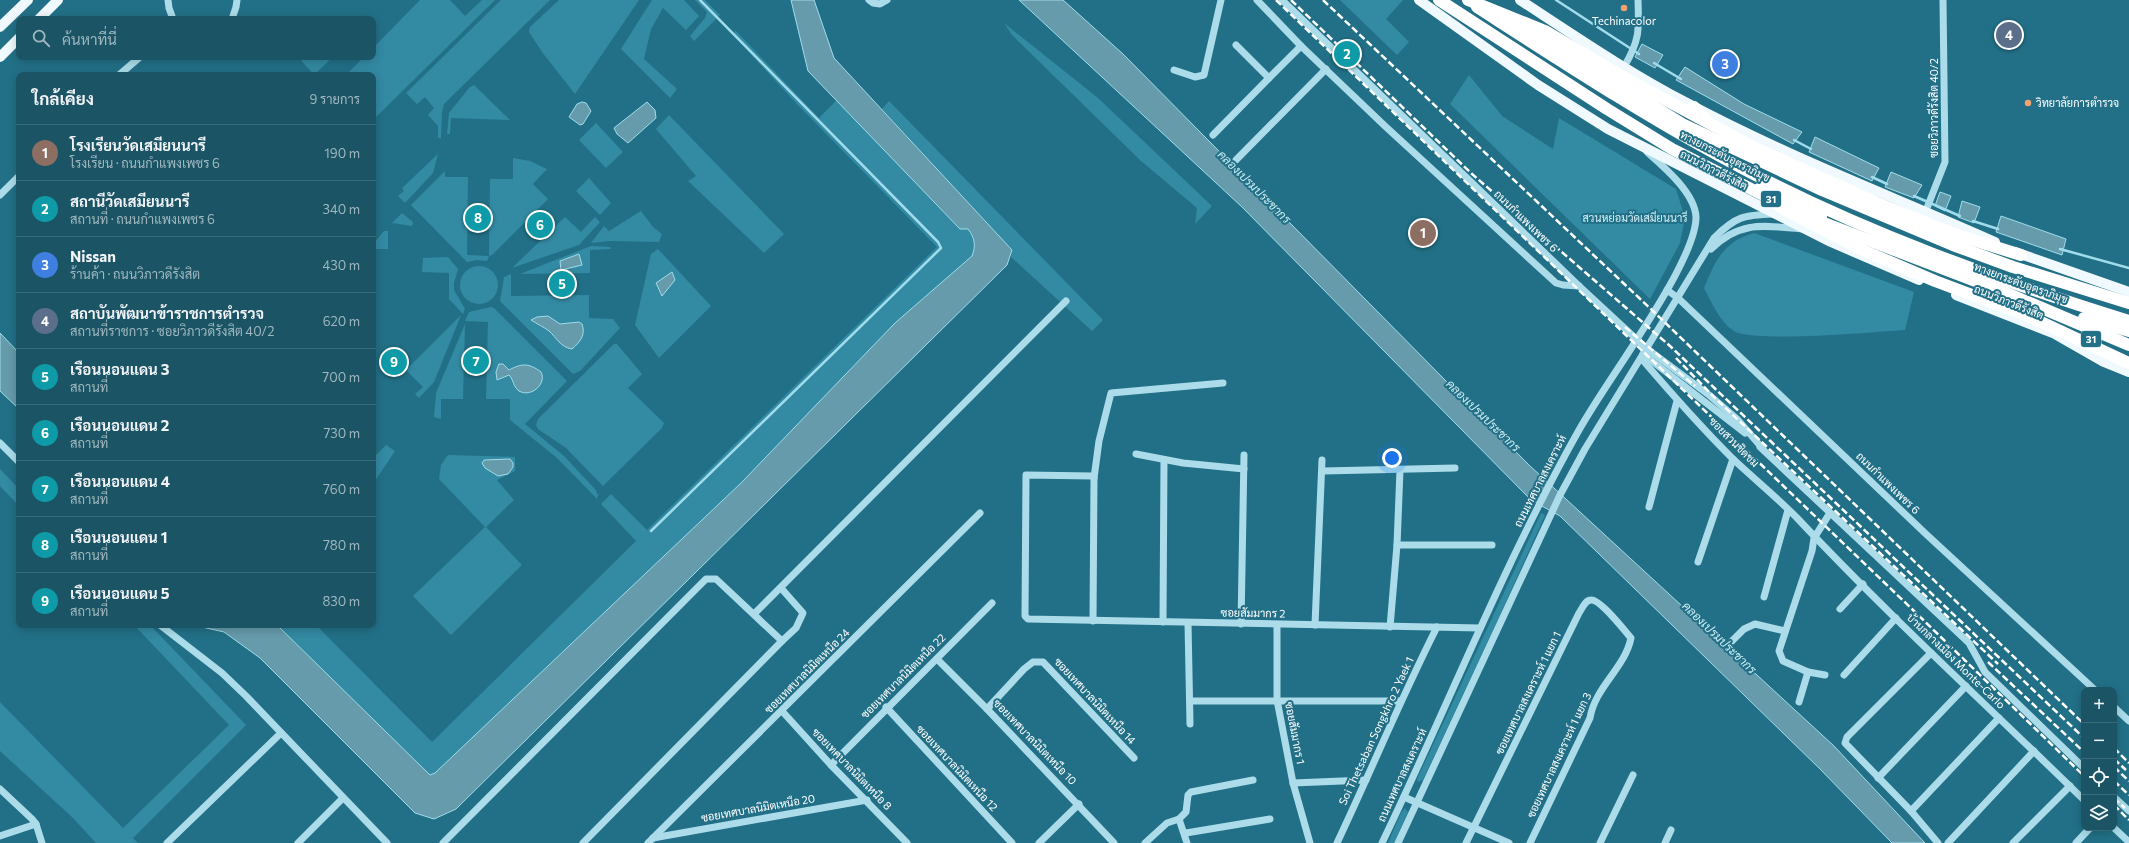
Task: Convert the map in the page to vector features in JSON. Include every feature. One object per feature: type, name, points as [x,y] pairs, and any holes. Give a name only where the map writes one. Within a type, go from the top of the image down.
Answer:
[{"type":"highway","name":"ถนนวิภาวดีรังสิต","points":[[1439,0],[1607,109],[1672,149],[1799,213],[2004,292],[2129,345]]},
{"type":"highway","name":"ทางยกระดับอุตราภิมุข","points":[[1445,0],[1607,105],[1673,144],[1758,189],[1874,241],[1940,268],[2046,306],[2129,331]]},
{"type":"highway","name":"ทางยกระดับอุตราภิมุข","points":[[1467,0],[1678,133],[1744,169],[1906,243],[2007,281],[2129,321]]},
{"type":"highway","points":[[1467,0],[1545,31],[1623,77],[1755,148],[1882,205],[1954,234],[2021,255]]},
{"type":"highway","points":[[1482,0],[1684,125],[1822,190],[1934,238],[2013,267],[2129,303]]},
{"type":"highway","points":[[1694,107],[1725,143]]},
{"type":"highway","points":[[1758,189],[1783,210],[1867,252],[1935,281],[2028,316],[2129,363]]},
{"type":"highway","name":"31","points":[[2053,333],[2129,345]]},
{"type":"main road","points":[[0,27],[28,0]]},
{"type":"main road","points":[[42,16],[58,0]]},
{"type":"main road","name":"ถนนวิภาวดีรังสิต","points":[[1419,0],[1538,85],[1608,129],[1644,149],[1805,230],[1893,270],[2053,333],[2102,361],[2129,372]]},
{"type":"main road","points":[[1520,0],[1624,67],[1694,107],[1878,193],[1927,209],[2021,255],[2129,292]]},
{"type":"main road","points":[[0,57],[16,41]]},
{"type":"main road","points":[[2100,283],[2129,286]]},
{"type":"street","points":[[168,0],[172,16]]},
{"type":"street","points":[[233,16],[237,0]]},
{"type":"street","points":[[869,0],[876,4],[884,3],[887,0]]},
{"type":"street","points":[[1174,70],[1195,78],[1204,75],[1221,0]]},
{"type":"street","points":[[1256,0],[1301,46],[1397,138],[1556,282],[1563,285],[1579,286]]},
{"type":"street","name":"ถนนกำแพงเพชร 6","points":[[1282,0],[1636,339],[1644,353],[1709,395],[1738,420],[1763,449],[1969,643],[1985,672],[2081,765]]},
{"type":"street","points":[[1624,67],[1634,50],[1639,33],[1638,0]]},
{"type":"street","name":"ซอยวิภาวดีรังสิต 40/2","points":[[1927,209],[1945,162],[1943,0]]},
{"type":"street","points":[[1236,46],[1269,78]]},
{"type":"street","points":[[1213,135],[1301,46]]},
{"type":"street","points":[[122,72],[136,60]]},
{"type":"street","points":[[1236,160],[1326,69]]},
{"type":"street","name":"ถนนเทศบาลสงเคราะห์","points":[[1382,843],[1480,628],[1521,543],[1572,444],[1667,290],[1689,244],[1696,217],[1694,206],[1685,191],[1670,172],[1644,149]]},
{"type":"street","points":[[0,195],[16,179]]},
{"type":"street","points":[[1398,843],[1560,495],[1585,449],[1714,238],[1729,222],[1753,215],[1774,214]]},
{"type":"street","points":[[1701,259],[1720,240],[1737,230],[1764,226],[1805,230]]},
{"type":"street","name":"ถนนกำแพงเพชร 6","points":[[1667,290],[1678,298],[1927,535],[2092,687]]},
{"type":"street","points":[[754,614],[1066,301]]},
{"type":"street","name":"ซอยสวนชิดชม","points":[[1644,353],[1677,401],[1734,459],[1788,510],[1814,538]]},
{"type":"street","points":[[1093,621],[1094,478],[1099,441],[1111,392],[1224,383]]},
{"type":"street","points":[[1649,507],[1677,401]]},
{"type":"street","points":[[0,443],[16,459]]},
{"type":"street","points":[[1136,454],[1164,460],[1244,469]]},
{"type":"street","points":[[1241,624],[1244,455]]},
{"type":"street","points":[[1698,562],[1734,459]]},
{"type":"street","points":[[1163,622],[1164,460]]},
{"type":"street","points":[[1315,625],[1322,460]]},
{"type":"street","points":[[1322,471],[1455,468]]},
{"type":"street","points":[[1390,627],[1397,545],[1400,470]]},
{"type":"street","name":"ซอยสัมมากร 2","points":[[1094,478],[1092,476],[1026,475],[1026,618],[1030,620],[1480,628]]},
{"type":"street","points":[[1764,597],[1788,510]]},
{"type":"street","name":"ซอยเทศบาลนิมิตเหนือ 24","points":[[650,841],[980,513]]},
{"type":"street","points":[[1826,675],[1808,672],[1781,660],[1779,651],[1812,551],[1814,538],[1830,513]]},
{"type":"street","name":"บ้านกลางเมือง Monte-Carlo","points":[[1814,538],[2081,797]]},
{"type":"street","points":[[1397,545],[1492,545]]},
{"type":"street","points":[[443,843],[706,579],[716,579],[782,641]]},
{"type":"street","points":[[1840,609],[1863,584]]},
{"type":"street","points":[[583,843],[796,628],[803,613],[781,588]]},
{"type":"street","name":"ซอยเทศบาลสงเคราะห์ 1 แยก 1","points":[[1473,826],[1586,602],[1591,600],[1596,601],[1614,619]]},
{"type":"street","name":"ซอยเทศบาลนิมิตเหนือ 22","points":[[831,765],[886,707],[937,659],[992,603]]},
{"type":"street","points":[[1844,675],[1896,618]]},
{"type":"street","name":"ซอยเทศบาลสงเคราะห์ 1 แยก 3","points":[[1530,843],[1590,718],[1592,704],[1619,665],[1630,645],[1631,638],[1614,619]]},
{"type":"street","points":[[1188,623],[1190,724]]},
{"type":"street","points":[[1732,641],[1744,629],[1755,624],[1785,631]]},
{"type":"street","name":"ซอยสัมมากร 1","points":[[1278,625],[1277,700],[1293,782],[1310,843]]},
{"type":"street","name":"Soi Thetsaban Songkhro 2 Yaek 1","points":[[1336,843],[1366,780],[1400,701],[1437,627]]},
{"type":"street","points":[[164,628],[222,673],[387,843]]},
{"type":"street","points":[[1931,653],[1846,739],[1846,744],[1911,811],[1938,843]]},
{"type":"street","name":"ซอยเทศบาลนิมิตเหนือ 10","points":[[937,659],[1079,804],[1114,843]]},
{"type":"street","name":"ซอยเทศบาลนิมิตเหนือ 14","points":[[987,709],[1024,669],[1033,662],[1043,662],[1134,758]]},
{"type":"street","points":[[1799,702],[1808,672]]},
{"type":"street","points":[[1878,778],[1966,686]]},
{"type":"street","points":[[1190,701],[1400,701]]},
{"type":"street","name":"ซอยเทศบาลนิมิตเหนือ 12","points":[[886,707],[1012,843]]},
{"type":"street","points":[[2117,710],[2129,721]]},
{"type":"street","name":"ซอยเทศบาลนิมิตเหนือ 8","points":[[782,711],[831,765],[867,800],[907,843]]},
{"type":"street","points":[[1911,811],[1999,718]]},
{"type":"street","points":[[167,843],[281,733]]},
{"type":"street","points":[[1948,843],[2034,752]]},
{"type":"street","points":[[1600,843],[1633,774]]},
{"type":"street","points":[[1145,843],[1167,823],[1179,819],[1186,812],[1188,795],[1191,792],[1253,780]]},
{"type":"street","points":[[1293,782],[1366,780]]},
{"type":"street","points":[[2013,843],[2070,786]]},
{"type":"street","points":[[0,789],[36,824],[42,843]]},
{"type":"street","points":[[0,800],[8,797]]},
{"type":"street","points":[[1404,797],[1509,843]]},
{"type":"street","points":[[298,843],[343,798]]},
{"type":"street","name":"ซอยเทศบาลนิมิตเหนือ 20","points":[[650,841],[867,800]]},
{"type":"street","points":[[2117,800],[2129,811]]},
{"type":"street","points":[[1039,843],[1079,804]]},
{"type":"street","points":[[1179,819],[1186,833],[1187,843]]},
{"type":"street","points":[[1186,833],[1270,819]]},
{"type":"street","points":[[0,836],[36,824]]},
{"type":"street","points":[[1466,843],[1473,826]]},
{"type":"street","points":[[1665,843],[1671,830]]},
{"type":"street","points":[[2076,843],[2087,831]]},
{"type":"street","points":[[2117,831],[2129,842]]},
{"type":"green space","points":[[420,0],[450,0],[465,16],[482,0],[495,0],[376,117],[376,72],[349,72],[361,60],[376,60],[376,45]]},
{"type":"green space","points":[[501,0],[550,0],[444,104],[442,112],[441,138],[438,138],[438,126],[428,115],[434,108],[425,97],[417,104],[406,93]]},
{"type":"green space","points":[[559,0],[639,0],[575,94],[542,52],[529,32],[530,27]]},
{"type":"green space","points":[[652,0],[684,0],[699,16],[686,30],[663,8],[651,29],[644,59],[677,89],[670,98],[621,49]]},
{"type":"green space","points":[[695,0],[705,0],[720,15],[694,41],[690,36],[705,18],[707,12]]},
{"type":"green space","points":[[1340,0],[1403,0],[1386,19],[1409,42],[1397,55]]},
{"type":"green space","points":[[1004,23],[1098,98],[1212,206],[1195,224],[1197,208],[1141,161],[1012,35]]},
{"type":"green space","points":[[735,30],[819,118],[837,100],[960,229],[968,229],[974,242],[972,256],[895,323],[741,483],[435,773],[430,775],[280,628],[319,628],[432,742],[636,541],[601,504],[611,494],[647,530],[937,247],[796,103],[734,36]]},
{"type":"green space","points":[[301,60],[330,60],[317,72],[311,72]]},
{"type":"green space","name":"สวนหย่อมวัดเสมียนนารี","points":[[1469,75],[1502,116],[1553,149],[1559,118],[1676,189],[1685,218],[1680,243],[1650,299],[1450,104]]},
{"type":"green space","points":[[474,85],[510,120],[451,118],[450,134],[447,134],[449,113],[469,88]]},
{"type":"green space","points":[[889,101],[1103,320],[1092,331],[1011,257],[1012,250],[882,109]]},
{"type":"green space","points":[[669,115],[784,234],[764,253],[688,181],[696,176],[656,129]]},
{"type":"green space","points":[[596,123],[623,152],[606,168],[579,140]]},
{"type":"green space","points":[[438,154],[433,173],[405,203],[398,196],[404,191],[402,188]]},
{"type":"green space","points":[[513,158],[530,161],[547,169],[533,184],[548,199],[492,255],[489,256],[490,179],[513,179]]},
{"type":"green space","points":[[445,171],[445,177],[468,177],[467,255],[489,256],[487,261],[477,260],[467,262],[411,205]]},
{"type":"green space","points":[[589,178],[611,203],[600,215],[576,191]]},
{"type":"green space","points":[[641,211],[653,227],[662,234],[659,242],[610,241],[591,243],[604,226],[609,231]]},
{"type":"green space","points":[[402,213],[413,222],[412,226],[392,223]]},
{"type":"green space","points":[[565,217],[581,232],[595,217],[600,222],[579,245],[512,268]]},
{"type":"green space","points":[[384,231],[388,231],[388,249],[376,249],[376,240]]},
{"type":"green space","points":[[1754,233],[1914,292],[1905,330],[1816,336],[1765,336],[1734,331],[1721,318],[1704,288],[1712,269],[1722,253],[1735,241]]},
{"type":"green space","points":[[591,246],[610,247],[611,249],[590,250],[590,273],[520,274]]},
{"type":"green space","points":[[658,249],[711,306],[659,358],[635,325],[651,254]]},
{"type":"green space","points":[[448,257],[458,269],[454,283],[454,290],[465,309],[463,314],[449,299],[449,273],[422,272],[423,258]]},
{"type":"green space","points":[[479,266],[492,272],[498,285],[492,298],[479,304],[466,298],[460,285],[466,272]]},
{"type":"green space","points":[[511,274],[511,296],[589,295],[589,318],[613,319],[620,328],[580,371],[573,374],[500,301],[504,277]]},
{"type":"green space","points":[[491,307],[494,308],[567,381],[525,424],[564,456],[595,489],[598,495],[597,499],[557,458],[510,420],[510,399],[486,399],[488,322],[465,321],[469,312]]},
{"type":"green space","points":[[461,315],[434,382],[419,398],[415,394],[423,387],[406,370]]},
{"type":"green space","points":[[465,324],[463,399],[441,399],[441,419],[434,417],[436,393]]},
{"type":"green space","points":[[614,344],[617,344],[642,374],[628,388],[664,423],[662,428],[603,486],[566,448],[538,429],[536,425],[538,419]]},
{"type":"green space","points":[[386,445],[395,451],[376,480],[376,455]]},
{"type":"green space","points":[[448,455],[515,457],[515,471],[497,480],[514,500],[486,527],[522,565],[451,635],[413,596],[485,527],[439,479],[441,465]]},
{"type":"green space","points":[[0,469],[16,486],[16,503],[0,486]]},
{"type":"green space","points":[[1541,513],[1545,515],[1496,624],[1423,780],[1418,782],[1417,779]]},
{"type":"green space","points":[[137,628],[153,628],[246,725],[133,838],[138,843],[96,843],[73,818],[0,751],[0,702],[123,828],[229,725]]},
{"type":"green space","points":[[1405,808],[1408,812],[1394,843],[1388,843],[1401,813]]},
{"type":"water","points":[[791,0],[814,0],[834,58],[1012,250],[1007,265],[456,809],[434,819],[415,813],[260,658],[224,632],[206,628],[280,628],[430,775],[435,773],[741,483],[895,323],[972,256],[974,242],[968,229],[960,229],[808,71]]},
{"type":"water","name":"คลองเปรมประชากร","points":[[1019,0],[1063,0],[1123,54],[1529,465],[1834,746],[1925,843],[1892,843],[1820,769],[1560,516],[1531,500],[1242,207]]},
{"type":"water","points":[[1642,44],[1663,55],[1655,68],[1635,57]]},
{"type":"water","points":[[1685,67],[1744,104],[1802,132],[1793,144],[1676,80]]},
{"type":"water","points":[[582,102],[586,103],[591,111],[583,124],[580,125],[569,117],[577,104]]},
{"type":"water","points":[[647,102],[655,110],[656,118],[628,143],[617,134],[614,128]]},
{"type":"water","points":[[1815,137],[1879,168],[1872,181],[1809,152]]},
{"type":"water","points":[[1891,172],[1922,185],[1914,198],[1885,187]]},
{"type":"water","points":[[1940,192],[1951,196],[1945,211],[1935,206]]},
{"type":"water","points":[[1962,201],[1980,207],[1974,223],[1958,217]]},
{"type":"water","points":[[2001,216],[2066,239],[2062,255],[1996,232]]},
{"type":"water","points":[[579,254],[582,265],[561,270],[560,261]]},
{"type":"water","points":[[672,272],[675,280],[662,296],[656,283]]},
{"type":"water","points":[[548,316],[560,324],[579,322],[582,324],[583,335],[578,344],[572,349],[564,346],[549,331],[531,320],[537,317]]},
{"type":"water","points":[[0,333],[16,350],[16,406],[0,391]]},
{"type":"water","points":[[499,364],[503,364],[509,370],[522,365],[533,367],[541,372],[542,381],[537,389],[524,393],[516,388],[509,375],[497,380],[496,372]]},
{"type":"water","points":[[510,459],[513,463],[513,467],[508,474],[498,476],[485,468],[482,463],[484,460]]},
{"type":"waterway","points":[[651,531],[941,248],[938,242],[700,0]]},
{"type":"waterway","points":[[1556,0],[1639,54]]},
{"type":"waterway","points":[[1654,63],[1681,79]]},
{"type":"waterway","points":[[1794,140],[1811,149]]},
{"type":"waterway","points":[[1872,177],[1887,184]]},
{"type":"waterway","points":[[1914,196],[1960,216]]},
{"type":"waterway","points":[[1973,221],[1998,229]]},
{"type":"waterway","points":[[2060,249],[2129,268]]},
{"type":"railway","points":[[1276,0],[1913,610],[2081,773]]},
{"type":"railway","points":[[1291,0],[1472,174],[1670,346],[2081,735]]},
{"type":"railway","points":[[1323,0],[1654,312],[2083,723]]},
{"type":"railway","points":[[1625,327],[1695,386]]},
{"type":"railway","points":[[1676,358],[1716,399],[1998,664]]},
{"type":"railway","points":[[1988,662],[2081,749]]},
{"type":"railway","points":[[2117,751],[2129,763]]},
{"type":"railway","points":[[2117,762],[2126,770]]},
{"type":"railway","points":[[2117,770],[2129,781]]},
{"type":"railway","points":[[2117,784],[2129,795]]},
{"type":"railway","points":[[2117,801],[2125,808]]},
{"type":"railway","points":[[2117,808],[2129,820]]},
{"type":"place","name":"Techinacolor","points":[[1624,8]]},
{"type":"place","name":"สถาบันพัฒนาข้าราชการตำรวจ","points":[[2009,35]]},
{"type":"place","name":"สถานีวัดเสมียนนารี","points":[[1347,54]]},
{"type":"place","name":"Nissan","points":[[1725,64]]},
{"type":"place","name":"วิทยาลัยการตำรวจ","points":[[2028,103]]},
{"type":"place","name":"เรือนนอนแดน 1","points":[[478,218]]},
{"type":"place","name":"เรือนนอนแดน 2","points":[[540,225]]},
{"type":"place","name":"โรงเรียนวัดเสมียนนารี","points":[[1423,233]]},
{"type":"place","name":"เรือนนอนแดน 3","points":[[562,284]]},
{"type":"place","name":"เรือนนอนแดน 4","points":[[476,361]]},
{"type":"place","name":"เรือนนอนแดน 5","points":[[394,362]]}]
